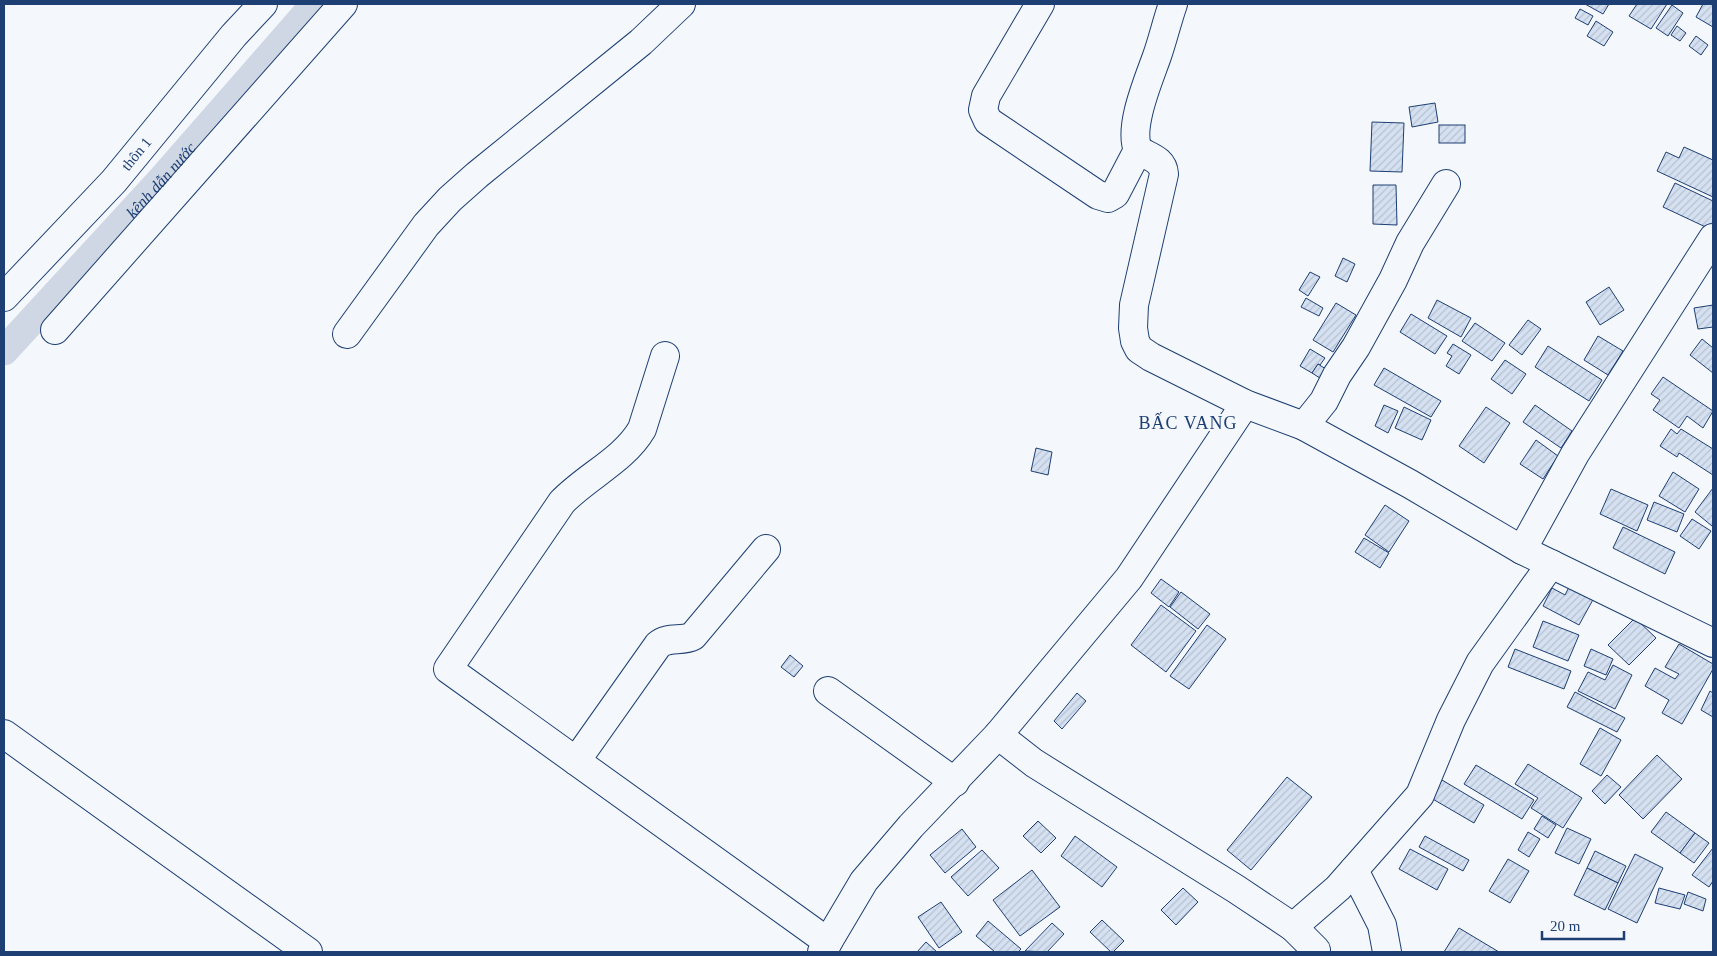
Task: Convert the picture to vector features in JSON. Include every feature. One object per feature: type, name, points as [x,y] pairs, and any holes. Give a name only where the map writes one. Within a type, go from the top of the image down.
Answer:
[{"type":"lane","name":"thôn 1","points":[[4,297],[114,181],[234,35],[263,4]]},
{"type":"lane","points":[[55,330],[343,4]]},
{"type":"lane","points":[[347,334],[426,225],[450,199],[641,42],[680,4]]},
{"type":"lane","points":[[1040,4],[986,96],[983,110],[988,121],[1098,195],[1108,198],[1115,194],[1138,150],[1135,140],[1139,105],[1158,54],[1173,4]]},
{"type":"lane","points":[[1138,150],[1158,160],[1164,168],[1134,306],[1133,328],[1135,341],[1139,349],[1245,404],[1304,426],[1410,484],[1522,550],[1713,643]]},
{"type":"lane","points":[[1304,426],[1324,401],[1337,375],[1370,322],[1410,243],[1446,184]]},
{"type":"lane","points":[[1522,550],[1575,454],[1713,238]]},
{"type":"lane","points":[[665,356],[642,429],[636,439],[628,448],[576,488],[562,502],[448,669],[576,761],[825,947],[864,881],[911,826],[998,736],[1129,578],[1245,404]]},
{"type":"lane","points":[[576,761],[658,645],[663,641],[686,640],[693,636],[766,549]]},
{"type":"lane","points":[[1293,927],[1321,904],[1354,870],[1420,795],[1451,720],[1480,662],[1551,564]]},
{"type":"lane","points":[[828,691],[955,782]]},
{"type":"lane","points":[[4,734],[308,952]]},
{"type":"lane","points":[[998,736],[1034,763],[1236,889],[1293,927],[1316,950],[1315,952]]},
{"type":"lane","points":[[1354,870],[1382,925],[1387,952]]},
{"type":"building","points":[[1585,4],[1609,4],[1603,14]]},
{"type":"building","points":[[1637,4],[1667,4],[1651,29],[1629,16]]},
{"type":"building","points":[[1703,4],[1713,4],[1713,27],[1696,17]]},
{"type":"building","points":[[1672,5],[1683,13],[1668,36],[1656,28]]},
{"type":"building","points":[[1580,9],[1593,16],[1588,25],[1575,18]]},
{"type":"building","points":[[1596,21],[1613,32],[1604,46],[1587,36]]},
{"type":"building","points":[[1677,26],[1686,33],[1680,41],[1671,35]]},
{"type":"building","points":[[1696,36],[1708,45],[1701,55],[1689,46]]},
{"type":"building","points":[[1435,103],[1438,122],[1412,127],[1409,107]]},
{"type":"building","points":[[1372,122],[1404,123],[1402,172],[1370,171]]},
{"type":"building","points":[[1439,125],[1465,125],[1465,143],[1439,143]]},
{"type":"building","points":[[1684,147],[1713,160],[1713,197],[1657,171],[1666,152],[1679,158]]},
{"type":"building","points":[[1675,183],[1713,201],[1712,230],[1663,207]]},
{"type":"building","points":[[1373,185],[1396,185],[1397,225],[1373,224]]},
{"type":"building","points":[[1343,258],[1355,264],[1347,282],[1335,276]]},
{"type":"building","points":[[1310,272],[1320,277],[1308,296],[1299,290]]},
{"type":"building","points":[[1609,287],[1624,310],[1600,325],[1586,302]]},
{"type":"building","points":[[1306,298],[1323,308],[1319,316],[1301,307]]},
{"type":"building","points":[[1437,300],[1471,318],[1461,337],[1428,318]]},
{"type":"building","points":[[1336,303],[1356,315],[1333,352],[1313,340]]},
{"type":"building","points":[[1713,305],[1713,327],[1698,329],[1694,308]]},
{"type":"building","points":[[1411,314],[1447,336],[1435,354],[1400,332]]},
{"type":"building","points":[[1528,320],[1541,329],[1522,355],[1509,345]]},
{"type":"building","points":[[1475,323],[1505,343],[1492,361],[1462,341]]},
{"type":"building","points":[[1598,336],[1623,351],[1608,375],[1584,360]]},
{"type":"building","points":[[1702,339],[1713,348],[1713,373],[1690,355]]},
{"type":"building","points":[[1453,344],[1471,355],[1459,374],[1446,366],[1452,356],[1447,353]]},
{"type":"building","points":[[1548,346],[1602,380],[1589,401],[1535,367]]},
{"type":"building","points":[[1310,349],[1325,358],[1312,373],[1300,366]]},
{"type":"building","points":[[1505,360],[1526,374],[1512,394],[1491,379]]},
{"type":"building","points":[[1318,364],[1329,371],[1323,380],[1312,373]]},
{"type":"building","points":[[1384,368],[1441,401],[1431,417],[1374,385]]},
{"type":"building","points":[[1663,377],[1713,411],[1703,428],[1687,416],[1679,428],[1653,410],[1660,400],[1651,394]]},
{"type":"building","points":[[1384,405],[1398,411],[1388,433],[1375,426]]},
{"type":"building","points":[[1535,405],[1572,431],[1561,448],[1523,422]]},
{"type":"building","points":[[1404,407],[1431,420],[1422,440],[1395,428]]},
{"type":"building","points":[[1486,407],[1510,423],[1484,463],[1459,446]]},
{"type":"building","points":[[1671,429],[1677,434],[1681,429],[1713,449],[1713,475],[1679,453],[1677,457],[1660,446]]},
{"type":"building","points":[[1536,440],[1558,456],[1543,479],[1520,464]]},
{"type":"building","points":[[1036,448],[1052,452],[1048,475],[1031,471]]},
{"type":"building","points":[[1673,472],[1699,489],[1685,512],[1659,496]]},
{"type":"building","points":[[1713,488],[1713,525],[1712,526],[1695,512]]},
{"type":"building","points":[[1611,489],[1648,505],[1637,531],[1600,514]]},
{"type":"building","points":[[1654,502],[1684,514],[1677,532],[1647,520]]},
{"type":"building","points":[[1385,505],[1409,521],[1389,552],[1365,535]]},
{"type":"building","points":[[1692,519],[1711,531],[1699,549],[1680,536]]},
{"type":"building","points":[[1623,527],[1675,552],[1665,574],[1613,548]]},
{"type":"building","points":[[1364,538],[1389,553],[1380,568],[1355,552]]},
{"type":"building","points":[[1161,579],[1179,592],[1169,607],[1151,593]]},
{"type":"building","points":[[1571,583],[1595,596],[1579,625],[1543,606],[1552,588],[1565,595]]},
{"type":"building","points":[[1181,592],[1210,614],[1198,629],[1170,607]]},
{"type":"building","points":[[1161,605],[1196,631],[1166,672],[1131,645]]},
{"type":"building","points":[[1635,618],[1656,638],[1629,665],[1608,645]]},
{"type":"building","points":[[1543,621],[1579,635],[1568,661],[1533,647]]},
{"type":"building","points":[[1207,625],[1226,639],[1189,689],[1170,676]]},
{"type":"building","points":[[1679,644],[1713,664],[1713,669],[1682,724],[1662,713],[1669,700],[1645,686],[1655,668],[1675,679],[1679,674],[1665,667]]},
{"type":"building","points":[[1515,649],[1571,671],[1564,689],[1508,667]]},
{"type":"building","points":[[1591,649],[1613,659],[1606,675],[1584,666]]},
{"type":"building","points":[[790,655],[803,666],[794,677],[781,667]]},
{"type":"building","points":[[1613,665],[1632,675],[1615,709],[1578,691],[1588,672],[1605,680]]},
{"type":"building","points":[[1710,691],[1713,693],[1713,717],[1701,710]]},
{"type":"building","points":[[1575,692],[1625,718],[1617,732],[1567,707]]},
{"type":"building","points":[[1077,693],[1086,701],[1062,729],[1054,721]]},
{"type":"building","points":[[1600,728],[1621,740],[1601,776],[1580,764]]},
{"type":"building","points":[[1657,755],[1682,779],[1643,819],[1619,795]]},
{"type":"building","points":[[1528,764],[1582,798],[1563,828],[1531,808],[1538,798],[1515,784]]},
{"type":"building","points":[[1476,765],[1534,800],[1522,819],[1464,784]]},
{"type":"building","points":[[1607,775],[1621,787],[1605,804],[1592,791]]},
{"type":"building","points":[[1287,777],[1312,797],[1251,870],[1227,850]]},
{"type":"building","points":[[1442,780],[1484,805],[1474,823],[1431,798]]},
{"type":"building","points":[[1666,812],[1695,833],[1680,853],[1651,832]]},
{"type":"building","points":[[1542,816],[1556,825],[1548,838],[1534,829]]},
{"type":"building","points":[[1038,821],[1056,838],[1041,853],[1023,836]]},
{"type":"building","points":[[1567,828],[1591,839],[1579,864],[1555,853]]},
{"type":"building","points":[[962,829],[976,847],[945,873],[930,855]]},
{"type":"building","points":[[1528,832],[1540,839],[1529,857],[1518,850]]},
{"type":"building","points":[[1695,833],[1709,843],[1694,863],[1680,853]]},
{"type":"building","points":[[1075,836],[1117,867],[1102,887],[1061,856]]},
{"type":"building","points":[[1425,836],[1469,860],[1463,871],[1419,847]]},
{"type":"building","points":[[1713,848],[1713,881],[1709,887],[1692,875]]},
{"type":"building","points":[[1410,849],[1448,869],[1437,890],[1399,869]]},
{"type":"building","points":[[982,850],[999,868],[968,896],[951,877]]},
{"type":"building","points":[[1595,851],[1626,866],[1618,883],[1587,868]]},
{"type":"building","points":[[1635,854],[1663,868],[1637,923],[1608,909]]},
{"type":"building","points":[[1508,859],[1529,871],[1510,903],[1489,891]]},
{"type":"building","points":[[1587,868],[1618,883],[1605,910],[1574,895]]},
{"type":"building","points":[[1032,870],[1060,907],[1020,936],[993,900]]},
{"type":"building","points":[[1183,888],[1198,902],[1176,925],[1161,910]]},
{"type":"building","points":[[1659,888],[1685,895],[1680,909],[1655,903]]},
{"type":"building","points":[[1688,892],[1706,899],[1703,911],[1684,904]]},
{"type":"building","points":[[941,902],[962,932],[939,948],[918,917]]},
{"type":"building","points":[[1102,920],[1124,941],[1113,952],[1090,932]]},
{"type":"building","points":[[988,921],[1021,949],[1018,952],[995,952],[976,936]]},
{"type":"building","points":[[1052,923],[1064,934],[1047,952],[1025,951]]},
{"type":"building","points":[[1459,928],[1499,952],[1444,952]]},
{"type":"building","points":[[926,942],[937,952],[917,952]]},
{"type":"waterway","name":"kênh dẫn nước","points":[[4,351],[162,179],[315,4]]},
{"type":"district","name":"BẤC VANG","points":[[1188,423]]}]
